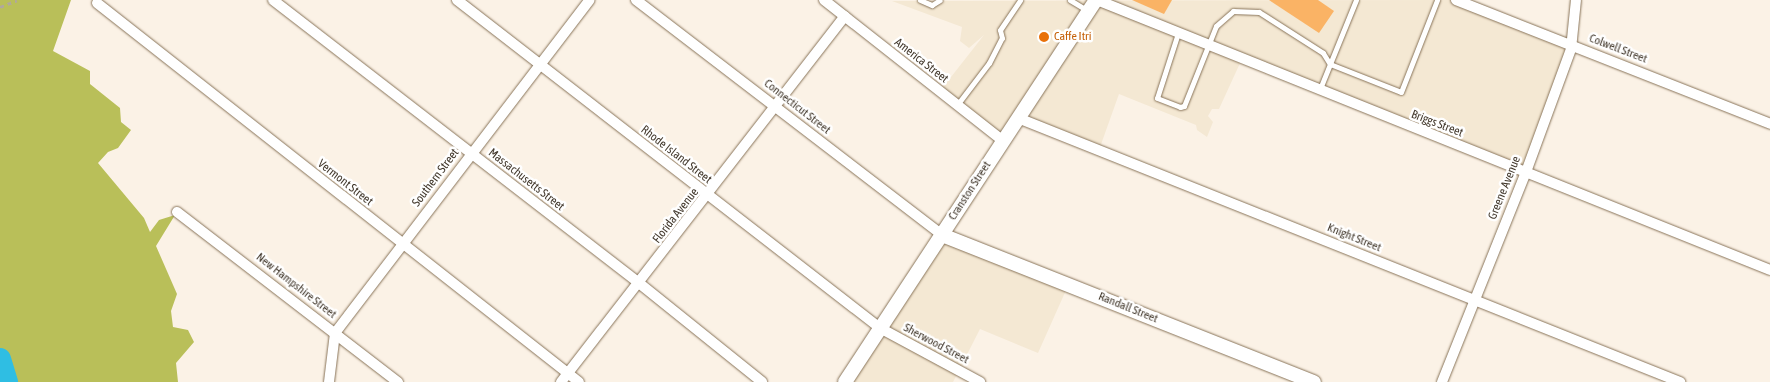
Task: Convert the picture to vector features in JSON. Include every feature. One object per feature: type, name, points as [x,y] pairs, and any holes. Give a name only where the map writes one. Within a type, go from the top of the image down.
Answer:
[{"type":"main road","name":"Cranston Street","points":[[845,382],[1094,4]]},
{"type":"main road","name":"Randall Street","points":[[942,235],[1314,382]]},
{"type":"street","name":"Massachusetts Street","points":[[273,0],[640,283],[762,382]]},
{"type":"street","name":"Rhode Island Street","points":[[457,0],[880,328]]},
{"type":"street","name":"Southern Street","points":[[335,333],[471,152],[590,0]]},
{"type":"street","name":"Connecticut Street","points":[[636,0],[942,235]]},
{"type":"street","name":"America Street","points":[[824,0],[1003,141]]},
{"type":"street","name":"Colwell Street","points":[[1456,0],[1770,124]]},
{"type":"street","name":"Greene Avenue","points":[[1442,382],[1473,300],[1526,172],[1571,45],[1576,0]]},
{"type":"street","name":"Vermont Street","points":[[97,3],[579,382]]},
{"type":"street","name":"Briggs Street","points":[[1094,4],[1178,33],[1770,270]]},
{"type":"street","name":"Florida Avenue","points":[[561,382],[640,283],[844,16]]},
{"type":"street","name":"Knight Street","points":[[1018,118],[1680,382]]},
{"type":"street","name":"New Hampshire Street","points":[[177,212],[398,382]]},
{"type":"street","name":"Sherwood Street","points":[[880,328],[980,382]]},
{"type":"street","points":[[329,382],[335,333]]},
{"type":"lane","points":[[920,0],[932,5],[940,0]]},
{"type":"lane","points":[[957,105],[989,62],[1002,38],[1000,30],[1020,0]]},
{"type":"lane","points":[[1070,0],[1094,4]]},
{"type":"lane","points":[[1319,91],[1356,0]]},
{"type":"lane","points":[[1178,33],[1157,98],[1180,107],[1184,106],[1216,26],[1233,10],[1259,12],[1323,53],[1330,64],[1401,92],[1437,0]]},
{"type":"path","points":[[0,7],[17,0]]},
{"type":"shaded area","points":[[1458,0],[1570,48],[1527,170],[1241,61],[1219,109],[1212,109],[1208,116],[1213,122],[1207,137],[1197,130],[1196,125],[1119,94],[1099,150],[1020,120],[1003,139],[940,91],[984,35],[969,48],[960,41],[962,27],[892,1]]},
{"type":"shaded area","points":[[939,240],[1067,288],[1038,353],[980,329],[953,382],[845,382]]},
{"type":"green space","points":[[0,0],[71,0],[53,51],[90,71],[90,84],[120,108],[121,122],[131,130],[118,148],[108,152],[98,163],[144,218],[150,232],[159,220],[175,215],[156,246],[177,294],[171,311],[173,327],[188,330],[194,342],[176,363],[178,382],[0,382]]},
{"type":"building","points":[[1132,0],[1172,0],[1164,14]]},
{"type":"building","points":[[1269,0],[1318,0],[1334,11],[1319,33]]},
{"type":"waterway","points":[[0,359],[7,382]]},
{"type":"place","name":"Caffe Itri","points":[[1044,37]]}]
